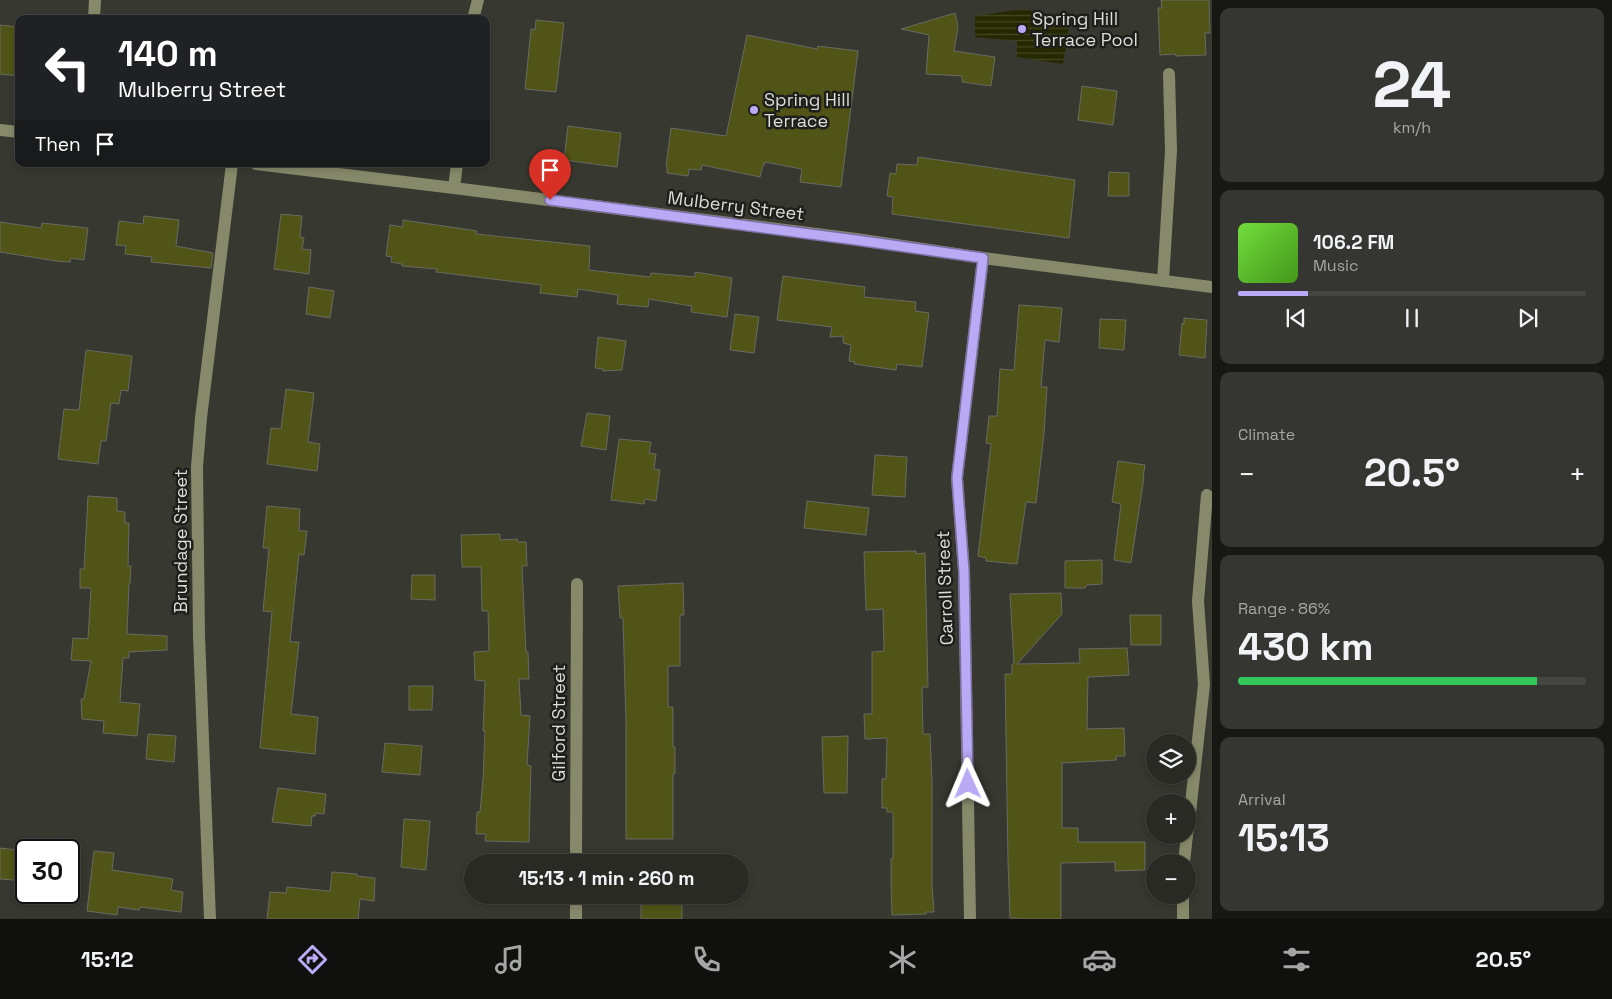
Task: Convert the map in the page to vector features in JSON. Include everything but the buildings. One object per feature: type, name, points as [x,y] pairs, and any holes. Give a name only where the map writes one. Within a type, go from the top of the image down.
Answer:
[{"type":"street","points":[[94,15],[95,0]]},
{"type":"street","points":[[474,15],[478,0]]},
{"type":"street","points":[[1163,281],[1171,151],[1169,74]]},
{"type":"street","points":[[0,130],[15,132]]},
{"type":"street","name":"Brundage Street","points":[[210,919],[199,636],[197,467],[201,418],[232,167]]},
{"type":"street","name":"Mulberry Street","points":[[281,167],[837,237],[983,258],[1212,287]]},
{"type":"street","points":[[454,188],[457,167]]},
{"type":"street","name":"Carroll Street","points":[[970,919],[964,571],[957,478],[983,258]]},
{"type":"street","points":[[1192,794],[1204,685],[1198,600],[1207,495]]},
{"type":"street","name":"Gilford Street","points":[[576,854],[577,584]]},
{"type":"street","points":[[576,904],[576,919]]},
{"type":"street","points":[[1183,904],[1183,919]]},
{"type":"shaded area","name":"Spring Hill Terrace Pool","points":[[1024,9],[1070,20],[1063,64],[1017,57],[1017,41],[975,37],[975,16]]},
{"type":"place","name":"Spring Hill Terrace Pool","points":[[1022,29]]},
{"type":"place","name":"Spring Hill Terrace","points":[[754,110]]},
{"type":"route","points":[[550,200],[983,258],[957,478],[964,571],[968,784]]}]
